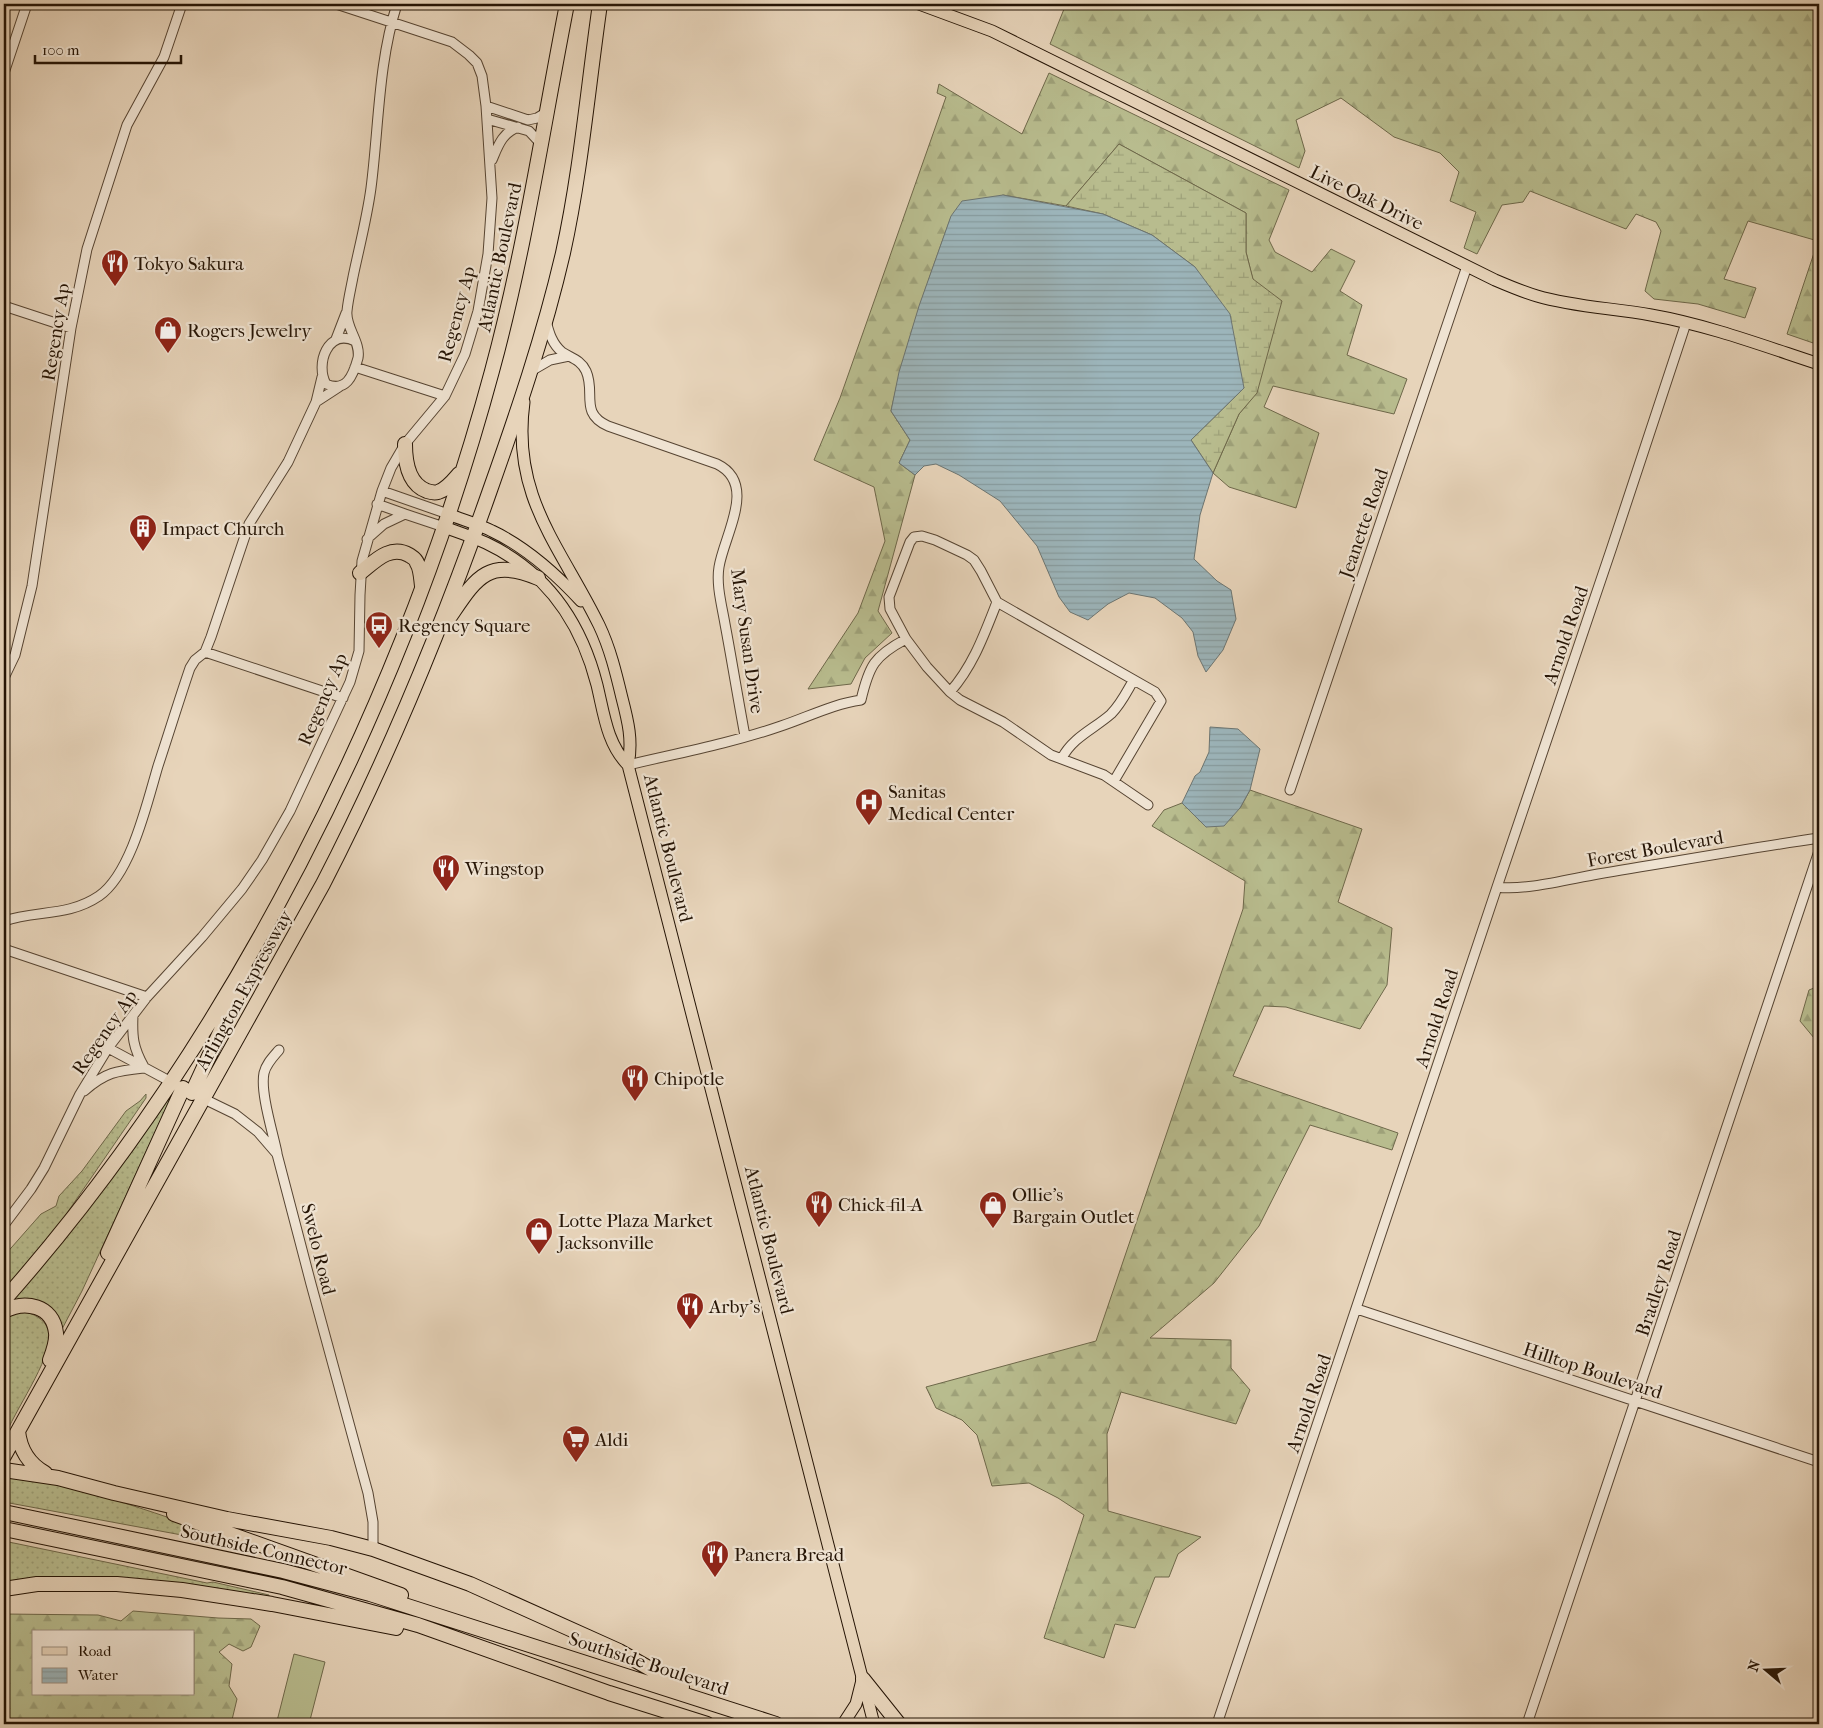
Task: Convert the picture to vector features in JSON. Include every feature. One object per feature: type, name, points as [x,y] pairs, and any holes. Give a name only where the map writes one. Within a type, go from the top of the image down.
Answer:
[{"type":"highway","name":"Atlantic Boulevard","points":[[446,521],[463,470],[502,334],[542,145],[567,4]]},
{"type":"highway","name":"Atlantic Boulevard","points":[[475,531],[531,371],[563,251],[577,181],[600,4]]},
{"type":"highway","points":[[405,444],[407,467],[413,480],[420,488],[430,492],[438,492],[448,486],[463,470]]},
{"type":"highway","name":"Arlington Expressway","points":[[4,1456],[74,1329],[187,1090],[226,994],[291,878],[354,751],[389,669],[446,521]]},
{"type":"highway","name":"Arlington Expressway","points":[[4,1300],[86,1202],[125,1149],[187,1090],[306,915],[339,852],[400,724],[434,642],[475,531]]},
{"type":"highway","points":[[360,573],[384,554],[395,551],[405,553],[418,563],[422,586]]},
{"type":"highway","points":[[434,642],[468,591],[487,573],[506,569],[538,578]]},
{"type":"highway","points":[[74,1329],[187,1090],[291,878]]},
{"type":"highway","points":[[4,1311],[16,1306],[32,1306],[46,1313],[55,1327],[54,1350],[32,1405]]},
{"type":"highway","points":[[18,1431],[21,1446],[31,1464],[43,1472],[58,1478]]},
{"type":"highway","points":[[4,1470],[58,1478],[227,1519],[331,1538],[373,1549],[470,1584],[537,1614],[619,1652],[709,1702]]},
{"type":"highway","points":[[114,1493],[348,1575],[512,1638]]},
{"type":"highway","name":"Southside Connector","points":[[4,1512],[283,1571],[370,1594],[512,1638]]},
{"type":"highway","name":"Southside Connector","points":[[4,1529],[282,1587],[418,1625],[477,1648]]},
{"type":"highway","points":[[4,1589],[37,1584],[117,1584],[182,1590],[359,1620],[477,1648],[707,1724]]},
{"type":"highway","name":"Southside Boulevard","points":[[512,1638],[776,1724]]},
{"type":"highway","points":[[863,1679],[899,1724]]},
{"type":"main road","name":"Live Oak Drive","points":[[919,4],[998,34],[1495,280],[1538,296],[1651,315],[1686,323],[1819,364]]},
{"type":"main road","name":"Atlantic Boulevard","points":[[531,371],[524,400],[522,427],[525,464],[531,490],[539,516],[595,617],[610,653],[631,732],[628,765]]},
{"type":"main road","name":"Atlantic Boulevard","points":[[446,521],[475,531],[538,578],[561,605],[580,635],[592,668],[610,738],[628,765],[874,1724]]},
{"type":"main road","points":[[475,531],[503,536],[533,556],[565,584],[595,617]]},
{"type":"main road","points":[[843,1724],[856,1704],[863,1679]]},
{"type":"street","points":[[4,73],[27,4]]},
{"type":"street","name":"Regency Ap","points":[[4,678],[15,655],[32,586],[71,328],[87,249],[128,125],[164,57],[182,4]]},
{"type":"street","name":"Regency Ap","points":[[4,1225],[44,1168],[80,1094],[108,1048],[147,997],[242,889],[262,860],[290,811],[350,682],[359,651],[360,573],[377,504],[391,468],[405,444],[445,396],[465,354],[484,284],[491,230],[491,163],[482,76],[477,63],[452,42],[336,4]]},
{"type":"street","points":[[4,921],[17,917],[59,913],[84,905],[99,896],[117,877],[132,846],[190,668],[195,660],[205,652],[249,524],[286,464],[316,402],[322,377],[323,359],[331,343],[336,339],[346,313],[371,190],[376,150],[380,84],[397,4]]},
{"type":"street","points":[[486,106],[528,120],[548,112]]},
{"type":"street","points":[[487,119],[529,131],[542,145]]},
{"type":"street","points":[[491,163],[504,135],[518,127]]},
{"type":"street","name":"Jeanette Road","points":[[1290,790],[1467,266]]},
{"type":"street","points":[[4,306],[71,328]]},
{"type":"street","points":[[316,402],[344,385],[355,366],[358,356],[346,313]]},
{"type":"street","name":"Mary Susan Drive","points":[[546,320],[554,343],[560,350],[579,362],[586,371],[590,407],[595,418],[601,422],[717,464],[727,470],[735,480],[737,492],[736,506],[718,574],[745,736]]},
{"type":"street","name":"Arnold Road","points":[[1217,1724],[1686,323]]},
{"type":"street","points":[[336,339],[347,338],[355,341]]},
{"type":"street","points":[[531,371],[550,360],[569,356]]},
{"type":"street","points":[[355,366],[445,396]]},
{"type":"street","points":[[322,377],[326,384],[339,387]]},
{"type":"street","points":[[382,491],[446,521]]},
{"type":"street","points":[[377,504],[405,514],[446,521]]},
{"type":"street","points":[[367,540],[384,524],[405,514]]},
{"type":"street","points":[[1114,781],[1161,701],[1155,692],[996,602],[974,560],[967,555],[935,540],[922,536],[914,537],[910,542],[889,597],[890,610],[906,639],[927,667],[950,692],[968,704],[1003,722],[1051,755],[1114,781],[1148,805]]},
{"type":"street","points":[[950,692],[959,682],[979,648],[996,602]]},
{"type":"street","points":[[628,765],[781,726],[830,707],[861,700],[872,664],[881,654],[906,639]]},
{"type":"street","points":[[205,652],[343,698]]},
{"type":"street","points":[[1062,758],[1067,748],[1077,739],[1110,715],[1121,703],[1133,681]]},
{"type":"street","name":"Forest Boulevard","points":[[1497,887],[1508,888],[1544,883],[1819,838]]},
{"type":"street","name":"Bradley Road","points":[[1527,1724],[1819,851]]},
{"type":"street","points":[[4,949],[147,997]]},
{"type":"street","points":[[80,1094],[98,1079],[110,1073],[144,1068],[135,1050],[132,1034],[133,1014]]},
{"type":"street","name":"Swelo Road","points":[[108,1048],[235,1114],[258,1132],[278,1154],[368,1493],[373,1522],[373,1549]]},
{"type":"street","points":[[278,1154],[264,1087],[264,1072],[269,1062],[279,1050]]},
{"type":"street","name":"Hilltop Boulevard","points":[[1357,1309],[1819,1462]]},
{"type":"green space","points":[[1066,4],[1819,4],[1819,345],[1787,334],[1818,241],[1748,221],[1724,279],[1756,288],[1745,318],[1698,304],[1654,299],[1645,291],[1661,231],[1656,222],[1636,214],[1626,229],[1530,191],[1523,202],[1502,205],[1477,254],[1464,248],[1476,212],[1450,201],[1459,172],[1440,153],[1394,137],[1341,98],[1296,120],[1305,151],[1299,168],[1050,44]]},
{"type":"green space","points":[[1049,73],[1289,190],[1269,240],[1275,252],[1312,272],[1331,249],[1355,261],[1340,291],[1362,305],[1347,355],[1407,379],[1394,414],[1273,386],[1264,407],[1319,433],[1296,508],[1229,487],[1213,473],[1239,414],[1257,392],[1253,280],[1246,252],[1246,213],[1119,144],[1066,206],[1003,195],[951,217],[910,337],[891,411],[910,440],[899,463],[915,475],[878,611],[892,633],[865,658],[851,684],[808,689],[858,613],[885,541],[874,487],[814,460],[840,398],[946,97],[937,93],[939,84],[1022,134]]},
{"type":"green space","points":[[1119,144],[1246,213],[1246,252],[1253,279],[1282,301],[1257,393],[1239,414],[1213,473],[1191,440],[1244,388],[1195,267],[1152,235],[1103,214],[1066,206]]},
{"type":"green space","points":[[1250,790],[1362,829],[1338,902],[1392,928],[1387,985],[1360,1029],[1286,1007],[1264,1006],[1233,1076],[1398,1133],[1392,1150],[1310,1125],[1259,1226],[1214,1283],[1150,1338],[1231,1340],[1231,1368],[1250,1390],[1236,1424],[1121,1392],[1107,1434],[1108,1511],[1201,1537],[1178,1554],[1169,1577],[1155,1577],[1135,1628],[1115,1624],[1104,1658],[1044,1638],[1084,1515],[1058,1498],[1029,1483],[992,1486],[977,1435],[962,1420],[936,1408],[926,1387],[1096,1341],[1243,909],[1245,881],[1152,826],[1164,810],[1182,803],[1206,827],[1240,808]]},
{"type":"green space","points":[[1819,986],[1819,1044],[1800,1021],[1809,990]]},
{"type":"green space","points":[[146,1094],[146,1098],[56,1229],[4,1291],[4,1256],[41,1214],[56,1206],[59,1196],[82,1171],[126,1111]]},
{"type":"green space","points":[[169,1097],[169,1102],[82,1291],[61,1331],[58,1323],[12,1302],[128,1157]]},
{"type":"green space","points":[[26,1312],[38,1317],[47,1326],[49,1334],[48,1345],[38,1372],[4,1439],[4,1321],[13,1314]]},
{"type":"green space","points":[[4,1476],[35,1480],[95,1494],[243,1543],[241,1546],[4,1502]]},
{"type":"green space","points":[[4,1541],[207,1583],[213,1582],[269,1595],[269,1598],[4,1584]]},
{"type":"green space","points":[[133,1611],[251,1619],[260,1626],[251,1647],[243,1651],[229,1644],[219,1652],[232,1664],[229,1686],[237,1699],[231,1724],[33,1724],[4,1717],[4,1614],[98,1615],[121,1621]]},
{"type":"green space","points":[[294,1654],[325,1662],[309,1724],[290,1724],[277,1721]]},
{"type":"water","points":[[1003,195],[1103,214],[1152,235],[1195,267],[1230,314],[1244,388],[1191,440],[1213,473],[1200,515],[1194,559],[1217,581],[1231,590],[1236,619],[1223,650],[1206,672],[1198,656],[1193,632],[1182,618],[1155,598],[1129,593],[1108,604],[1088,620],[1070,612],[1059,597],[1037,546],[1000,501],[959,475],[936,464],[924,466],[915,475],[899,463],[910,440],[891,411],[899,372],[919,306],[951,216],[962,201]]},
{"type":"water","points":[[1210,727],[1238,729],[1260,749],[1250,790],[1240,808],[1224,826],[1206,827],[1182,803],[1209,752]]},
{"type":"place","name":"Tokyo Sakura","points":[[115,287]]},
{"type":"place","name":"Rogers Jewelry","points":[[168,354]]},
{"type":"place","name":"Impact Church","points":[[143,552]]},
{"type":"place","name":"Regency Square","points":[[379,649]]},
{"type":"place","name":"Sanitas Medical Center","points":[[869,826]]},
{"type":"place","name":"Wingstop","points":[[446,892]]},
{"type":"place","name":"Chipotle","points":[[635,1102]]},
{"type":"place","name":"Chick-fil-A","points":[[819,1228]]},
{"type":"place","name":"Ollie's Bargain Outlet","points":[[993,1229]]},
{"type":"place","name":"Lotte Plaza Market Jacksonville","points":[[539,1255]]},
{"type":"place","name":"Arby's","points":[[690,1330]]},
{"type":"place","name":"Aldi","points":[[576,1463]]},
{"type":"place","name":"Panera Bread","points":[[715,1578]]}]
